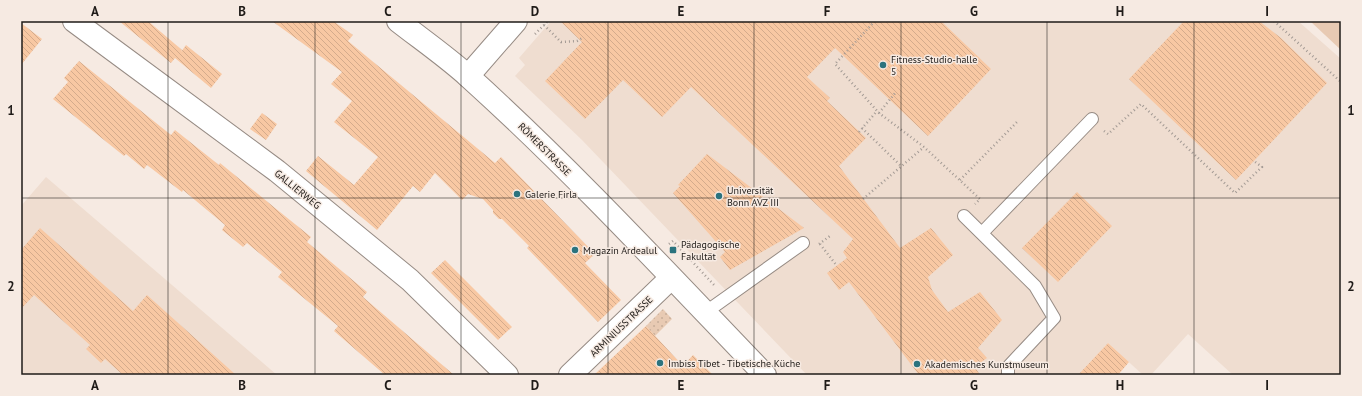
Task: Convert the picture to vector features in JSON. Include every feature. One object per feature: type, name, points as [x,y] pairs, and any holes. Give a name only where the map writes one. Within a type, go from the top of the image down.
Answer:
[{"type":"street","name":"GALLIERWEG","points":[[74,21],[277,171],[410,280],[507,375]]},
{"type":"street","name":"RÖMERSTRASSE","points":[[398,21],[468,76],[526,129],[706,312],[765,375]]},
{"type":"street","points":[[468,76],[516,21]]},
{"type":"street","name":"ARMINIUSSTRASSE","points":[[570,375],[671,278]]},
{"type":"lane","points":[[982,233],[1092,119]]},
{"type":"lane","points":[[964,216],[1035,286],[1054,318],[1008,367],[1008,375]]},
{"type":"lane","points":[[706,312],[803,243]]},
{"type":"path","points":[[874,21],[835,64],[878,112],[924,147],[980,199]]},
{"type":"path","points":[[1274,21],[1341,82]]},
{"type":"path","points":[[544,25],[561,42],[577,41],[582,38]]},
{"type":"path","points":[[859,132],[896,92]]},
{"type":"path","points":[[1116,127],[1141,104],[1235,193],[1262,166],[1254,161]]},
{"type":"path","points":[[960,180],[1018,121]]},
{"type":"path","points":[[862,128],[901,166]]},
{"type":"path","points":[[863,199],[924,147]]},
{"type":"path","points":[[668,245],[673,241],[726,297]]},
{"type":"path","points":[[820,244],[837,266]]},
{"type":"shaded area","points":[[551,21],[1298,21],[1341,59],[1341,375],[1233,375],[1188,334],[1151,375],[1143,375],[1108,343],[1078,375],[807,375],[582,140],[515,76],[525,65],[519,58]]},
{"type":"shaded area","points":[[1310,21],[1341,21],[1341,50]]},
{"type":"shaded area","points":[[46,177],[277,375],[21,375],[21,206]]},
{"type":"shaded area","points":[[663,309],[672,319],[655,336],[646,326]]},
{"type":"building","points":[[119,21],[148,21],[182,50],[181,52],[186,45],[222,74],[211,88],[175,58],[171,63]]},
{"type":"building","points":[[272,21],[333,21],[353,35],[348,41],[495,163],[501,157],[595,254],[585,263],[621,300],[598,322],[527,248],[529,246],[502,219],[499,219],[493,213],[493,210],[483,199],[468,194],[462,200],[435,173],[420,192],[413,186],[377,230],[306,171],[318,156],[354,185],[378,157],[334,122],[352,101],[331,84],[342,72]]},
{"type":"building","name":"Universität Bonn AVZ III","points":[[560,21],[941,21],[991,69],[928,136],[835,48],[807,77],[830,98],[827,101],[866,138],[839,166],[900,248],[931,228],[953,255],[928,277],[932,290],[948,312],[980,292],[1002,320],[978,348],[987,358],[975,367],[980,375],[919,375],[849,282],[839,290],[827,273],[847,258],[843,252],[853,239],[691,87],[662,117],[623,80],[585,119],[545,81],[582,42]]},
{"type":"building","points":[[1184,21],[1259,21],[1281,38],[1327,83],[1236,180],[1129,79]]},
{"type":"building","points":[[21,23],[42,39],[21,65]]},
{"type":"building","points":[[79,61],[171,135],[175,130],[219,165],[220,163],[311,237],[307,242],[367,292],[363,297],[454,375],[385,375],[334,331],[338,326],[278,277],[282,272],[264,257],[247,243],[243,247],[222,230],[225,225],[183,190],[182,192],[147,165],[144,169],[126,154],[124,156],[53,99],[68,82],[64,78]]},
{"type":"building","points":[[262,113],[277,124],[266,140],[250,129]]},
{"type":"building","points":[[707,154],[804,228],[730,270],[720,257],[725,252],[673,193],[680,186],[678,185]]},
{"type":"building","points":[[1077,192],[1112,226],[1058,282],[1022,248]]},
{"type":"building","points":[[40,228],[133,311],[147,295],[236,375],[123,375],[105,359],[101,363],[86,349],[90,345],[34,295],[21,309],[21,250]]},
{"type":"building","points":[[445,260],[512,327],[498,340],[431,273]]},
{"type":"building","points":[[646,326],[683,366],[693,355],[713,375],[594,375]]},
{"type":"building","points":[[1108,343],[1129,362],[1118,375],[1078,375]]},
{"type":"place","name":"Fitness-Studio-halle 5","points":[[883,65]]},
{"type":"place","name":"Galerie Firla","points":[[517,194]]},
{"type":"place","name":"Universität Bonn AVZ III","points":[[719,196]]},
{"type":"place","name":"Magazin Ardealul","points":[[575,250]]},
{"type":"place","name":"Pädagogische Fakultät","points":[[673,250]]},
{"type":"place","name":"Imbiss Tibet - Tibetische Küche","points":[[660,363]]},
{"type":"place","name":"Akademisches Kunstmuseum","points":[[917,364]]}]
